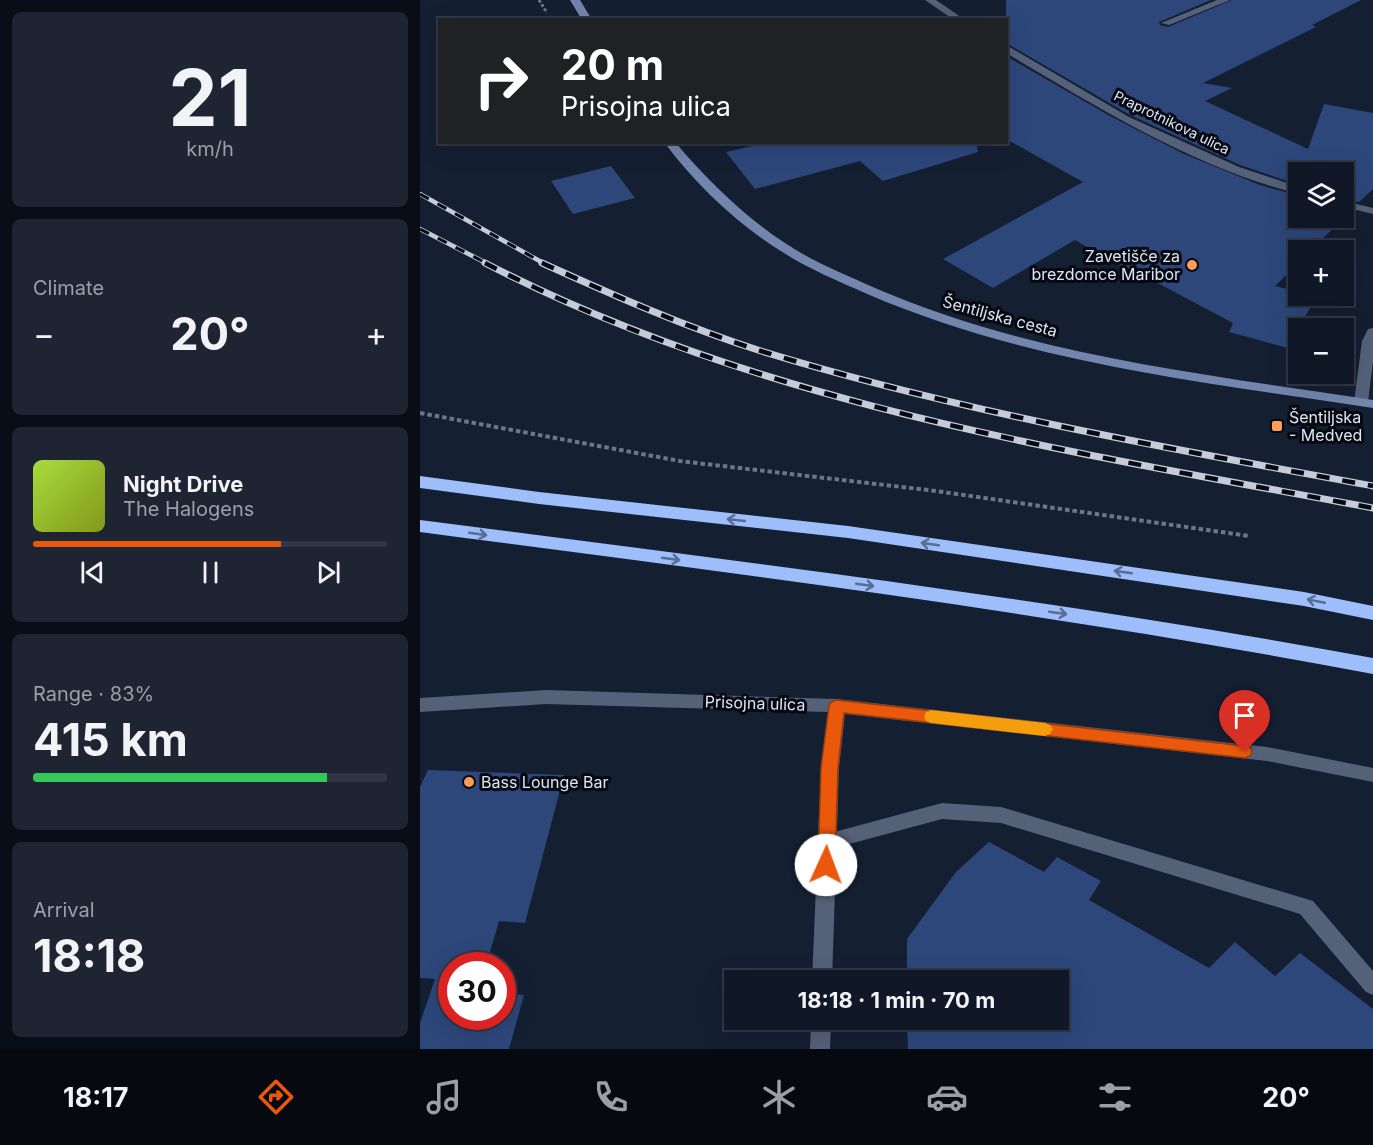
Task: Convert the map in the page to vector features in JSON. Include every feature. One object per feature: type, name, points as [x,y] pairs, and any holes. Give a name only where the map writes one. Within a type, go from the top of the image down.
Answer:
[{"type":"highway","points":[[420,482],[539,498],[848,532],[1304,598],[1373,613]]},
{"type":"highway","points":[[420,526],[827,580],[1236,639],[1373,666]]},
{"type":"street","points":[[575,0],[586,18]]},
{"type":"street","points":[[930,0],[958,18]]},
{"type":"street","points":[[1166,23],[1225,0]]},
{"type":"street","name":"Praprotnikova ulica","points":[[1008,49],[1125,119],[1235,169],[1288,187]]},
{"type":"street","name":"Šentiljska cesta","points":[[674,144],[711,188],[771,240],[814,265],[876,294],[938,317],[1091,357],[1367,403]]},
{"type":"street","points":[[1354,206],[1373,211]]},
{"type":"street","points":[[1367,403],[1369,341],[1373,332]]},
{"type":"street","name":"Prisojna ulica","points":[[420,705],[546,697],[837,706],[1267,754],[1373,775]]},
{"type":"street","points":[[822,970],[830,768],[837,706]]},
{"type":"street","points":[[827,842],[942,811],[1001,815],[1306,907],[1373,986]]},
{"type":"street","points":[[820,1049],[821,1030]]},
{"type":"path","points":[[539,0],[547,15]]},
{"type":"path","points":[[420,413],[680,461],[936,491],[1249,536]]},
{"type":"building","points":[[1006,0],[1211,0],[1159,22],[1160,25],[1168,27],[1232,0],[1361,0],[1312,25],[1316,27],[1203,83],[1232,88],[1205,101],[1308,149],[1324,104],[1373,113],[1373,189],[1359,202],[1354,201],[1354,162],[1288,162],[1288,181],[1240,165],[1130,115],[1008,44],[1008,18],[1006,18]]},
{"type":"building","points":[[1008,57],[1110,116],[1184,154],[1260,185],[1288,193],[1288,228],[1334,228],[1321,240],[1288,240],[1288,274],[1275,286],[1288,289],[1288,306],[1311,306],[1304,318],[1288,318],[1288,348],[1229,332],[1233,323],[1133,270],[1131,272],[1075,240],[993,288],[943,259],[1083,182],[1008,140]]},
{"type":"building","points":[[761,144],[976,144],[978,152],[883,181],[860,161],[755,189],[726,152]]},
{"type":"building","points":[[611,166],[635,198],[573,214],[551,181]]},
{"type":"building","points":[[428,770],[564,775],[525,923],[499,921],[490,952],[438,952],[438,1030],[514,1030],[509,1049],[420,1049],[420,1023],[435,979],[420,978],[420,787]]},
{"type":"building","points":[[989,842],[1044,872],[1057,857],[1101,881],[1089,900],[1209,968],[1235,942],[1275,976],[1300,953],[1373,1009],[1373,1049],[908,1049],[907,1030],[1069,1030],[1069,970],[907,970],[907,939],[956,872]]},
{"type":"building","points":[[516,994],[524,995],[516,1024]]},
{"type":"railway","points":[[420,194],[545,264]]},
{"type":"railway","points":[[420,229],[488,264]]},
{"type":"railway","points":[[485,263],[590,312],[697,353],[807,388],[919,418],[1032,443],[1373,508]]},
{"type":"railway","points":[[542,263],[622,299],[705,332],[836,373],[988,411],[1373,486]]},
{"type":"slow traffic","points":[[931,717],[1045,729]]},
{"type":"place","name":"Zavetišče za brezdomce Maribor","points":[[1192,265]]},
{"type":"place","name":"Šentiljska - Medved","points":[[1277,426]]},
{"type":"place","name":"Bass Lounge Bar","points":[[469,782]]},
{"type":"route","points":[[826,865],[830,768],[837,706],[1245,752]]}]
